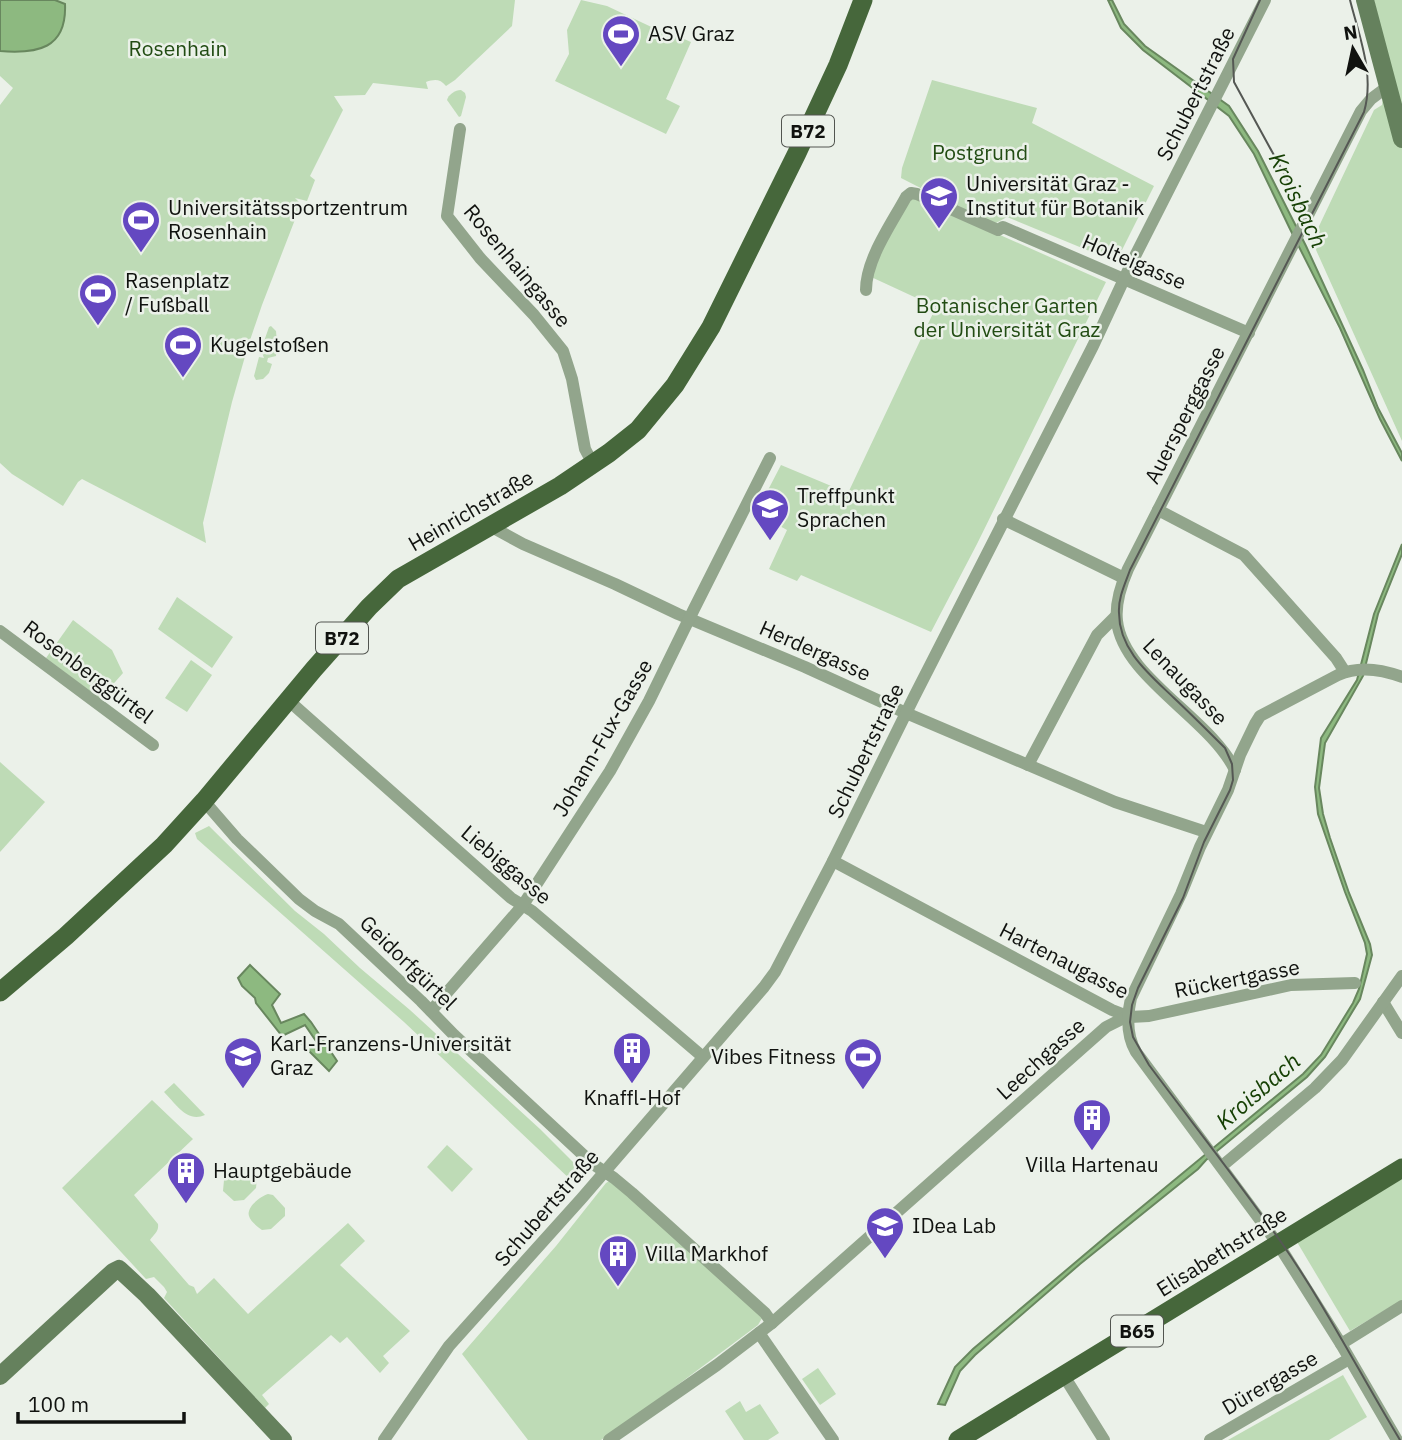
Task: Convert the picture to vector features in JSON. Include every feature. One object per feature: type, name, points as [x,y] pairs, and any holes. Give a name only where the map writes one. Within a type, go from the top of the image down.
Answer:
[{"type":"main road","name":"Heinrichstraße","points":[[0,992],[66,936],[164,845],[369,607],[398,579],[560,486],[638,430],[675,385],[711,327],[838,65],[863,0]]},
{"type":"main road","name":"Elisabethstraße","points":[[958,1440],[1402,1168]]},
{"type":"street","name":"Schubertstraße","points":[[384,1440],[449,1346],[512,1278],[775,972],[1093,346],[1265,0]]},
{"type":"street","points":[[1365,0],[1402,139]]},
{"type":"street","name":"Auersperggasse","points":[[1028,765],[1097,635],[1116,616],[1124,578],[1361,111],[1387,87]]},
{"type":"street","name":"Rosenhaingasse","points":[[460,129],[447,216],[480,258],[534,315],[563,351],[572,379],[586,449],[593,464]]},
{"type":"street","name":"Holteigasse","points":[[866,290],[866,279],[873,258],[906,197],[911,193],[998,230],[1003,227],[1249,333]]},
{"type":"street","name":"Johann-Fux-Gasse","points":[[431,1012],[523,905],[610,771],[649,701],[770,458]]},
{"type":"street","points":[[1158,510],[1244,555],[1349,671]]},
{"type":"street","points":[[1003,519],[1124,578]]},
{"type":"street","name":"Herdergasse","points":[[490,526],[523,544],[689,618],[1120,805],[1206,832]]},
{"type":"street","name":"Lenaugasse","points":[[1116,616],[1122,640],[1135,661],[1146,675],[1211,736],[1235,770]]},
{"type":"street","name":"Rosenberggürtel","points":[[0,631],[153,745]]},
{"type":"street","points":[[1128,1016],[1131,998],[1181,894],[1206,832],[1228,790],[1243,750],[1260,716],[1349,671],[1386,671],[1402,677]]},
{"type":"street","name":"Liebiggasse","points":[[288,700],[511,898],[532,911],[703,1057]]},
{"type":"street","name":"Geidorfgürtel","points":[[204,801],[237,839],[299,899],[339,924],[593,1164],[643,1202],[772,1323]]},
{"type":"street","name":"Hartenaugasse","points":[[833,861],[1108,1008],[1128,1016],[1131,1040],[1136,1052],[1278,1244],[1397,1440]]},
{"type":"street","points":[[1215,1157],[1315,1088],[1342,1060],[1402,976]]},
{"type":"street","name":"Rückertgasse","points":[[1128,1016],[1149,1016],[1291,985],[1354,983]]},
{"type":"street","points":[[1383,1002],[1402,1034]]},
{"type":"street","name":"Leechgasse","points":[[609,1440],[772,1323],[1106,1027],[1128,1016]]},
{"type":"street","points":[[0,1376],[119,1269],[283,1440]]},
{"type":"street","points":[[1340,1343],[1402,1306]]},
{"type":"street","points":[[759,1333],[833,1440]]},
{"type":"street","name":"Dürergasse","points":[[1210,1440],[1349,1359]]},
{"type":"street","points":[[1064,1376],[1104,1440]]},
{"type":"green space","name":"Rosenhain","points":[[55,0],[515,0],[512,26],[446,86],[435,80],[426,82],[428,89],[373,83],[365,95],[334,96],[343,110],[310,176],[315,180],[307,201],[295,198],[301,204],[248,346],[203,523],[206,543],[82,479],[63,506],[12,474],[0,463],[0,105],[13,88],[0,76],[0,51],[4,52],[65,5]]},
{"type":"green space","name":"ASV Graz","points":[[581,0],[607,6],[662,32],[663,30],[691,42],[666,99],[680,106],[666,134],[555,81],[569,54],[567,30]]},
{"type":"green space","points":[[1374,0],[1402,0],[1402,441],[1312,241],[1374,110],[1382,105],[1387,54]]},
{"type":"green space","name":"Postgrund","points":[[932,80],[1037,108],[1032,123],[1154,186],[1116,262],[1007,217],[996,223],[901,178]]},
{"type":"green space","points":[[461,90],[466,97],[459,117],[447,100],[452,93]]},
{"type":"green space","name":"Botanischer Garten der Universität Graz","points":[[910,195],[1106,282],[931,632],[801,575],[797,581],[769,569],[787,530],[756,513],[781,465],[848,493],[936,307],[869,276]]},
{"type":"green space","points":[[271,326],[276,331],[276,356],[268,358],[267,362],[272,364],[269,373],[263,379],[256,380],[254,376],[259,357],[264,358],[261,350]]},
{"type":"green space","points":[[177,597],[233,637],[212,668],[158,629]]},
{"type":"green space","points":[[73,620],[112,650],[123,673],[100,699],[46,658]]},
{"type":"green space","points":[[191,660],[212,675],[187,712],[165,698]]},
{"type":"green space","points":[[0,762],[45,802],[0,852]]},
{"type":"green space","points":[[209,826],[295,911],[410,1010],[540,1129],[582,1171],[582,1175],[573,1182],[404,1022],[197,839],[195,833]]},
{"type":"green space","points":[[174,1083],[205,1115],[193,1116],[177,1107],[164,1092]]},
{"type":"green space","points":[[152,1100],[193,1139],[134,1195],[158,1224],[157,1231],[150,1240],[189,1285],[194,1287],[197,1294],[214,1278],[248,1314],[348,1223],[365,1241],[340,1265],[410,1331],[383,1356],[389,1363],[380,1373],[347,1337],[340,1343],[331,1335],[262,1395],[269,1404],[265,1408],[164,1298],[167,1292],[164,1287],[154,1277],[146,1279],[62,1188]]},
{"type":"green space","points":[[447,1145],[473,1169],[452,1192],[427,1167]]},
{"type":"green space","points":[[243,1166],[257,1178],[256,1188],[244,1200],[234,1201],[223,1191],[224,1180],[238,1167]]},
{"type":"green space","points":[[614,1178],[765,1313],[758,1325],[601,1440],[528,1440],[462,1354],[556,1246],[606,1183]]},
{"type":"green space","points":[[1402,1179],[1402,1300],[1350,1331],[1297,1242]]},
{"type":"green space","points":[[268,1194],[273,1195],[285,1208],[285,1216],[271,1229],[262,1230],[251,1220],[249,1213],[255,1202]]},
{"type":"green space","points":[[818,1368],[836,1394],[820,1405],[802,1379]]},
{"type":"green space","points":[[1343,1375],[1367,1417],[1329,1440],[1228,1440]]},
{"type":"green space","points":[[740,1401],[746,1412],[760,1404],[779,1433],[768,1440],[744,1440],[725,1411]]},
{"type":"shaded area","points":[[0,0],[55,0],[65,4],[61,31],[47,46],[26,51],[0,51]]},
{"type":"shaded area","name":"Kroisbach","points":[[1108,0],[1112,0],[1124,24],[1145,46],[1229,106],[1258,151],[1306,246],[1378,408],[1402,453],[1402,461],[1254,154],[1229,116],[1143,50],[1121,28]]},
{"type":"shaded area","name":"Kroisbach","points":[[1402,544],[1402,554],[1378,614],[1363,676],[1325,743],[1319,788],[1330,838],[1370,944],[1372,955],[1360,999],[1325,1057],[1307,1077],[1080,1264],[975,1355],[960,1371],[945,1405],[938,1404],[955,1367],[973,1349],[1303,1074],[1321,1055],[1353,1003],[1367,954],[1318,814],[1315,787],[1321,738],[1357,680],[1374,614]]},
{"type":"shaded area","points":[[250,965],[280,994],[272,1005],[281,1023],[304,1014],[311,1022],[337,1061],[329,1071],[300,1042],[320,1047],[305,1025],[282,1036],[255,998],[242,986],[238,978]]},
{"type":"tram line","points":[[1260,0],[1233,59],[1234,82],[1299,201],[1303,212],[1302,223]]},
{"type":"tram line","points":[[1350,0],[1367,69],[1364,112],[1130,570],[1121,596],[1120,626],[1130,650],[1146,670],[1225,748],[1232,764],[1233,780],[1204,842],[1183,898],[1138,988],[1130,1022],[1133,1037],[1149,1065],[1249,1197],[1297,1266],[1400,1440]]},
{"type":"place","name":"ASV Graz","points":[[621,68]]},
{"type":"place","name":"Universität Graz - Institut für Botanik","points":[[939,230]]},
{"type":"place","name":"Universitätssportzentrum Rosenhain","points":[[141,254]]},
{"type":"place","name":"Rasenplatz / Fußball","points":[[98,327]]},
{"type":"place","name":"Kugelstoßen","points":[[183,379]]},
{"type":"place","name":"Treffpunkt Sprachen","points":[[770,542]]},
{"type":"place","name":"Knaffl-Hof","points":[[632,1085]]},
{"type":"place","name":"Karl-Franzens-Universität Graz","points":[[243,1090]]},
{"type":"place","name":"Vibes Fitness","points":[[863,1091]]},
{"type":"place","name":"Villa Hartenau","points":[[1092,1152]]},
{"type":"place","name":"Hauptgebäude","points":[[186,1205]]},
{"type":"place","name":"IDea Lab","points":[[885,1260]]},
{"type":"place","name":"Villa Markhof","points":[[618,1288]]}]
